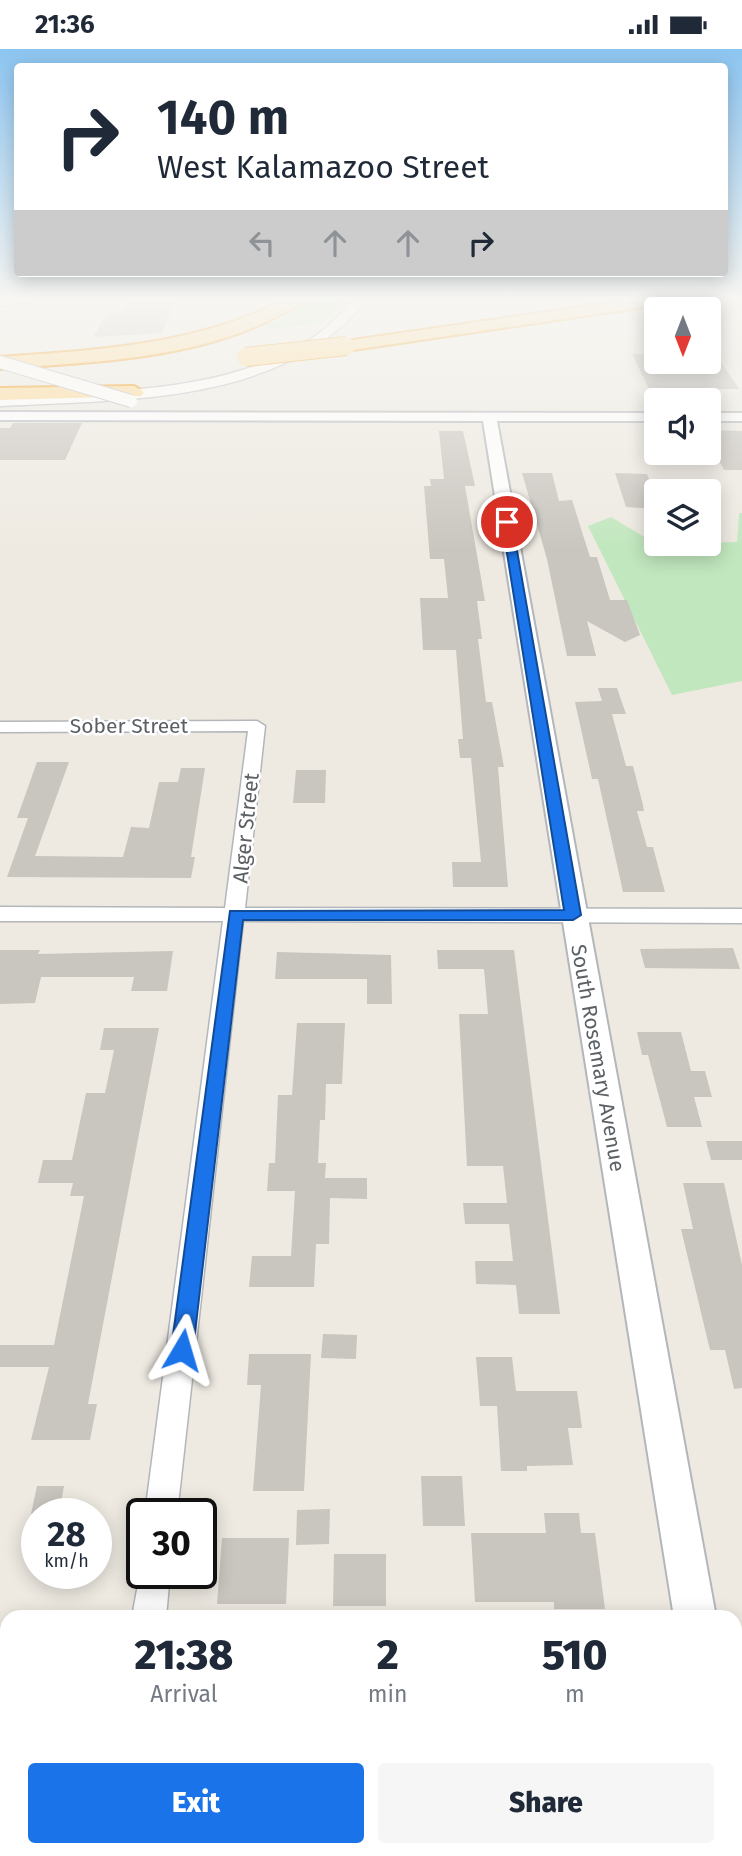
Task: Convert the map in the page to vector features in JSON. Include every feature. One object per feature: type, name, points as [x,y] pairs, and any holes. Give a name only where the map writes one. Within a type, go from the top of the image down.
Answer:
[{"type":"highway","points":[[0,394],[133,396]]},
{"type":"main road","points":[[0,401],[133,396],[205,381]]},
{"type":"street","points":[[74,381],[133,396],[216,411],[323,416]]},
{"type":"street","points":[[0,416],[644,417]]},
{"type":"street","name":"South Rosemary Avenue","points":[[489,417],[694,1610]]},
{"type":"street","points":[[721,417],[742,417]]},
{"type":"street","name":"Sober Street","points":[[1,729],[257,726]]},
{"type":"street","name":"Alger Street","points":[[164,1498],[257,726]]},
{"type":"street","points":[[0,914],[742,916]]},
{"type":"street","points":[[150,1610],[152,1589]]},
{"type":"green space","points":[[739,513],[742,513],[742,681],[672,695],[588,526],[611,517],[644,537],[644,556],[721,556],[721,542],[737,542]]},
{"type":"building","points":[[645,381],[734,381],[739,389],[649,388]]},
{"type":"building","points":[[13,423],[82,423],[65,460],[0,460],[0,428],[10,428]]},
{"type":"building","points":[[721,430],[742,431],[742,470],[724,470],[721,464]]},
{"type":"building","points":[[439,431],[463,431],[475,486],[465,486],[485,601],[477,601],[482,639],[478,639],[486,702],[492,702],[504,767],[498,767],[508,887],[453,887],[452,862],[481,862],[471,758],[460,758],[458,739],[463,739],[456,650],[423,650],[420,598],[448,598],[444,559],[430,559],[424,486],[431,486],[430,479],[444,479]]},
{"type":"building","points":[[522,473],[552,473],[559,501],[572,500],[590,557],[597,557],[610,600],[627,600],[640,635],[625,642],[587,621],[596,656],[567,656],[547,559]]},
{"type":"building","points":[[615,473],[647,474],[649,479],[644,479],[644,508],[626,507]]},
{"type":"building","points":[[598,688],[617,688],[626,714],[612,714],[626,766],[633,766],[644,811],[637,811],[647,847],[653,847],[665,892],[623,892],[598,779],[592,779],[575,702],[602,701]]},
{"type":"building","points":[[37,762],[69,762],[35,856],[123,857],[131,827],[149,828],[159,782],[178,782],[181,768],[205,768],[191,857],[195,857],[191,878],[7,877],[28,818],[17,818]]},
{"type":"building","points":[[296,770],[326,770],[325,803],[293,803]]},
{"type":"building","points":[[733,948],[740,969],[645,968],[640,949]]},
{"type":"building","points":[[0,950],[40,950],[38,954],[173,951],[167,991],[131,991],[134,977],[41,977],[35,1003],[0,1004]]},
{"type":"building","points":[[437,950],[514,950],[560,1314],[519,1314],[516,1285],[476,1284],[475,1261],[513,1261],[509,1224],[465,1224],[463,1203],[507,1203],[503,1166],[467,1166],[459,1014],[488,1014],[484,969],[438,969]]},
{"type":"building","points":[[277,952],[391,955],[392,1004],[367,1004],[367,979],[275,979]]},
{"type":"building","points":[[297,1023],[345,1023],[342,1084],[326,1084],[325,1120],[320,1120],[318,1163],[326,1163],[325,1178],[367,1178],[367,1199],[330,1198],[329,1244],[316,1244],[314,1287],[249,1287],[252,1256],[291,1256],[295,1191],[267,1191],[269,1163],[275,1163],[278,1095],[292,1095]]},
{"type":"building","points":[[104,1028],[159,1028],[88,1404],[97,1404],[90,1440],[31,1440],[49,1367],[0,1367],[0,1345],[54,1345],[84,1196],[70,1196],[73,1183],[38,1183],[43,1160],[72,1160],[86,1093],[105,1093],[114,1050],[100,1050]]},
{"type":"building","points":[[637,1032],[681,1032],[691,1071],[705,1071],[712,1097],[694,1097],[702,1127],[667,1127],[648,1055],[642,1055]]},
{"type":"building","points":[[706,1141],[742,1141],[742,1160],[711,1160]]},
{"type":"building","points":[[683,1183],[724,1183],[742,1265],[742,1388],[734,1389],[725,1350],[710,1350],[681,1229],[693,1229]]},
{"type":"building","points":[[323,1334],[357,1335],[356,1359],[321,1358]]},
{"type":"building","points":[[249,1354],[311,1354],[304,1491],[253,1491],[261,1385],[247,1385]]},
{"type":"building","points":[[476,1357],[512,1357],[516,1391],[577,1391],[582,1428],[568,1428],[573,1465],[527,1466],[527,1471],[501,1471],[497,1406],[480,1406]]},
{"type":"building","points":[[421,1476],[462,1476],[465,1526],[423,1526]]},
{"type":"building","points":[[37,1486],[64,1486],[62,1498],[34,1498]]},
{"type":"building","points":[[330,1509],[329,1544],[296,1545],[297,1510]]},
{"type":"building","points":[[544,1513],[579,1513],[581,1533],[595,1533],[605,1609],[554,1609],[554,1602],[475,1602],[471,1533],[546,1533]]},
{"type":"building","points":[[222,1538],[289,1538],[286,1604],[217,1604]]},
{"type":"building","points":[[334,1554],[386,1554],[386,1606],[333,1606]]},
{"type":"route","points":[[182,1350],[236,915],[573,915],[507,522]]}]
